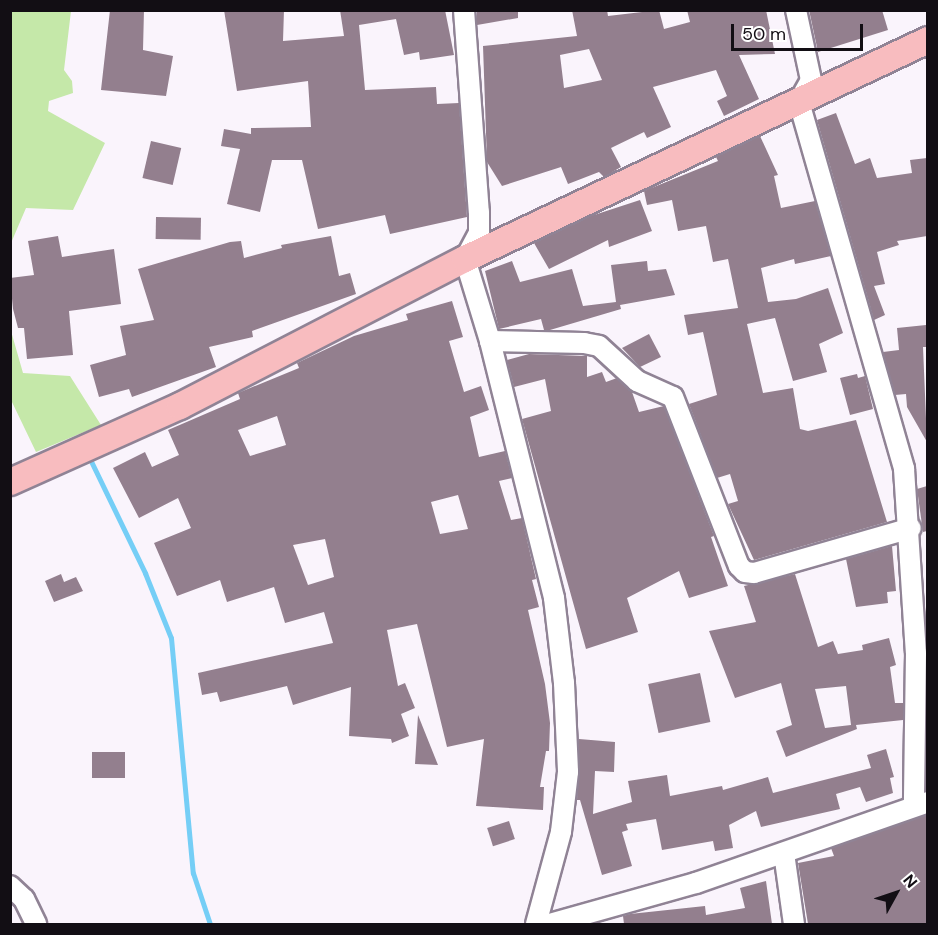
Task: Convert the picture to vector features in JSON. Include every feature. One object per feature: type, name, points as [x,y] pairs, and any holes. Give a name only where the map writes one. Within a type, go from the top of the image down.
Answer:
[{"type":"main road","points":[[10,482],[180,406],[465,259],[927,40]]},
{"type":"street","points":[[464,10],[479,212],[479,233],[465,259],[490,341],[554,598],[564,683],[565,792],[561,832],[536,924]]},
{"type":"street","points":[[550,924],[686,886],[921,803],[911,528],[896,434],[883,402],[799,102],[811,80],[796,10]]},
{"type":"street","points":[[490,341],[584,343],[599,346],[637,381],[673,397],[739,566],[745,572],[754,573],[911,528]]},
{"type":"street","points":[[784,852],[794,924]]},
{"type":"street","points":[[10,886],[24,899],[36,924]]},
{"type":"green space","points":[[11,10],[71,11],[64,70],[72,81],[73,93],[49,101],[48,111],[105,143],[73,210],[26,208],[11,243]]},
{"type":"green space","points":[[11,331],[23,373],[70,376],[101,425],[36,452],[11,400]]},
{"type":"building","points":[[110,10],[144,10],[143,50],[173,56],[166,96],[101,90]]},
{"type":"building","points":[[224,10],[284,10],[283,41],[344,36],[340,10],[445,10],[454,55],[420,60],[419,52],[404,55],[396,19],[359,25],[365,90],[436,87],[437,104],[459,103],[467,217],[390,234],[385,215],[318,229],[302,160],[272,160],[260,212],[227,204],[240,149],[221,146],[224,129],[251,134],[251,128],[311,127],[308,81],[237,91]]},
{"type":"building","points":[[477,10],[518,10],[518,18],[477,25]]},
{"type":"building","points":[[572,10],[607,10],[608,16],[659,10],[664,29],[690,22],[687,10],[766,10],[775,54],[739,55],[759,99],[724,116],[717,101],[727,96],[716,70],[653,87],[671,127],[647,138],[644,132],[611,148],[621,167],[604,177],[599,172],[568,184],[561,167],[502,186],[487,162],[483,46],[577,36]],"holes":[[[589,49],[602,80],[564,88],[560,55]]]},
{"type":"building","points":[[809,10],[882,10],[888,30],[818,52]]},
{"type":"building","points":[[836,113],[855,164],[870,158],[877,178],[912,173],[910,160],[927,158],[927,236],[897,241],[899,245],[877,252],[885,284],[874,286],[885,315],[874,320],[817,120]]},
{"type":"building","points":[[760,136],[778,175],[774,176],[781,208],[815,201],[831,256],[795,264],[794,259],[761,268],[768,302],[796,299],[828,288],[843,333],[819,344],[827,372],[793,381],[775,318],[747,324],[763,393],[793,388],[800,429],[808,431],[856,420],[887,522],[754,560],[728,504],[738,501],[730,474],[717,478],[689,404],[717,395],[703,332],[688,335],[684,315],[738,308],[728,259],[713,262],[706,226],[678,231],[672,200],[647,205],[644,191],[718,161],[716,157]]},
{"type":"building","points":[[151,141],[181,148],[173,185],[142,178]]},
{"type":"building","points":[[640,200],[652,231],[609,247],[608,240],[549,269],[534,243],[588,217]]},
{"type":"building","points":[[156,217],[201,218],[201,240],[156,239]]},
{"type":"building","points":[[58,236],[62,257],[114,249],[121,304],[69,311],[73,355],[27,359],[24,328],[18,328],[13,309],[10,278],[34,275],[28,241]]},
{"type":"building","points":[[331,236],[339,276],[350,273],[356,294],[252,331],[253,337],[209,347],[216,367],[132,397],[129,389],[99,397],[90,365],[126,355],[120,326],[154,320],[138,269],[230,242],[241,241],[244,258],[282,248],[281,245]]},
{"type":"building","points":[[512,261],[520,282],[572,269],[583,306],[616,302],[611,265],[647,261],[648,271],[666,269],[675,295],[620,305],[621,309],[550,330],[544,330],[541,319],[499,329],[485,271]]},
{"type":"building","points":[[452,301],[463,337],[449,341],[464,392],[481,386],[489,410],[470,417],[479,457],[505,451],[512,478],[499,481],[511,520],[522,518],[536,579],[532,580],[539,607],[528,610],[545,684],[550,723],[549,751],[546,751],[540,787],[544,787],[543,810],[476,806],[484,739],[447,747],[417,624],[387,630],[398,686],[405,683],[415,708],[401,714],[409,736],[392,743],[391,739],[349,736],[351,687],[293,705],[287,686],[220,702],[217,692],[202,695],[198,673],[333,643],[324,612],[285,623],[274,587],[227,602],[220,580],[177,596],[154,543],[191,528],[178,498],[139,518],[113,468],[145,452],[152,467],[179,455],[168,430],[240,399],[238,393],[299,368],[297,363],[354,336],[408,320],[406,314]],"holes":[[[277,416],[286,445],[250,456],[238,430]],[[458,495],[468,529],[440,534],[431,502]],[[325,539],[334,577],[308,585],[293,545]]]},
{"type":"building","points":[[926,325],[927,347],[923,347],[927,442],[907,407],[906,394],[895,395],[883,352],[899,350],[897,328]]},
{"type":"building","points":[[649,334],[661,357],[640,367],[622,348]]},
{"type":"building","points":[[529,354],[587,356],[587,377],[602,372],[606,382],[617,378],[632,392],[639,412],[664,406],[714,536],[711,537],[728,586],[689,598],[679,571],[627,598],[638,632],[586,649],[522,419],[551,411],[545,379],[514,387],[507,360]]},
{"type":"building","points":[[857,374],[858,378],[865,376],[873,409],[850,415],[840,378]]},
{"type":"building","points":[[927,486],[927,531],[923,532],[917,489]]},
{"type":"building","points":[[892,546],[896,591],[887,592],[888,603],[856,607],[846,559]]},
{"type":"building","points":[[61,574],[64,582],[76,577],[83,591],[54,602],[45,581]]},
{"type":"building","points":[[795,574],[818,647],[833,641],[838,654],[863,650],[862,645],[889,638],[896,665],[890,667],[895,703],[903,703],[903,720],[856,725],[857,729],[786,757],[776,731],[792,725],[781,683],[735,698],[709,631],[756,622],[744,586]],"holes":[[[846,686],[851,725],[825,728],[815,689]]]},
{"type":"building","points":[[700,673],[710,722],[659,733],[648,684]]},
{"type":"building","points":[[418,715],[438,765],[415,764]]},
{"type":"building","points":[[579,739],[615,742],[614,772],[595,771],[593,814],[632,802],[628,781],[667,775],[670,796],[722,786],[723,790],[768,777],[773,793],[871,768],[867,755],[886,749],[894,777],[890,778],[893,793],[866,802],[860,787],[836,794],[840,809],[761,827],[756,811],[729,825],[733,848],[715,851],[713,841],[662,850],[656,819],[626,824],[628,830],[622,832],[632,866],[602,875],[580,800],[577,800]]},
{"type":"building","points":[[92,752],[125,752],[125,778],[92,778]]},
{"type":"building","points":[[927,815],[927,924],[808,924],[798,863],[834,856],[831,848]]},
{"type":"building","points":[[509,821],[515,839],[493,846],[487,828]]},
{"type":"building","points":[[766,881],[772,924],[624,924],[623,916],[630,914],[705,906],[706,915],[745,908],[740,888]]},
{"type":"waterway","points":[[89,457],[145,573],[171,638],[193,873],[210,924]]}]
